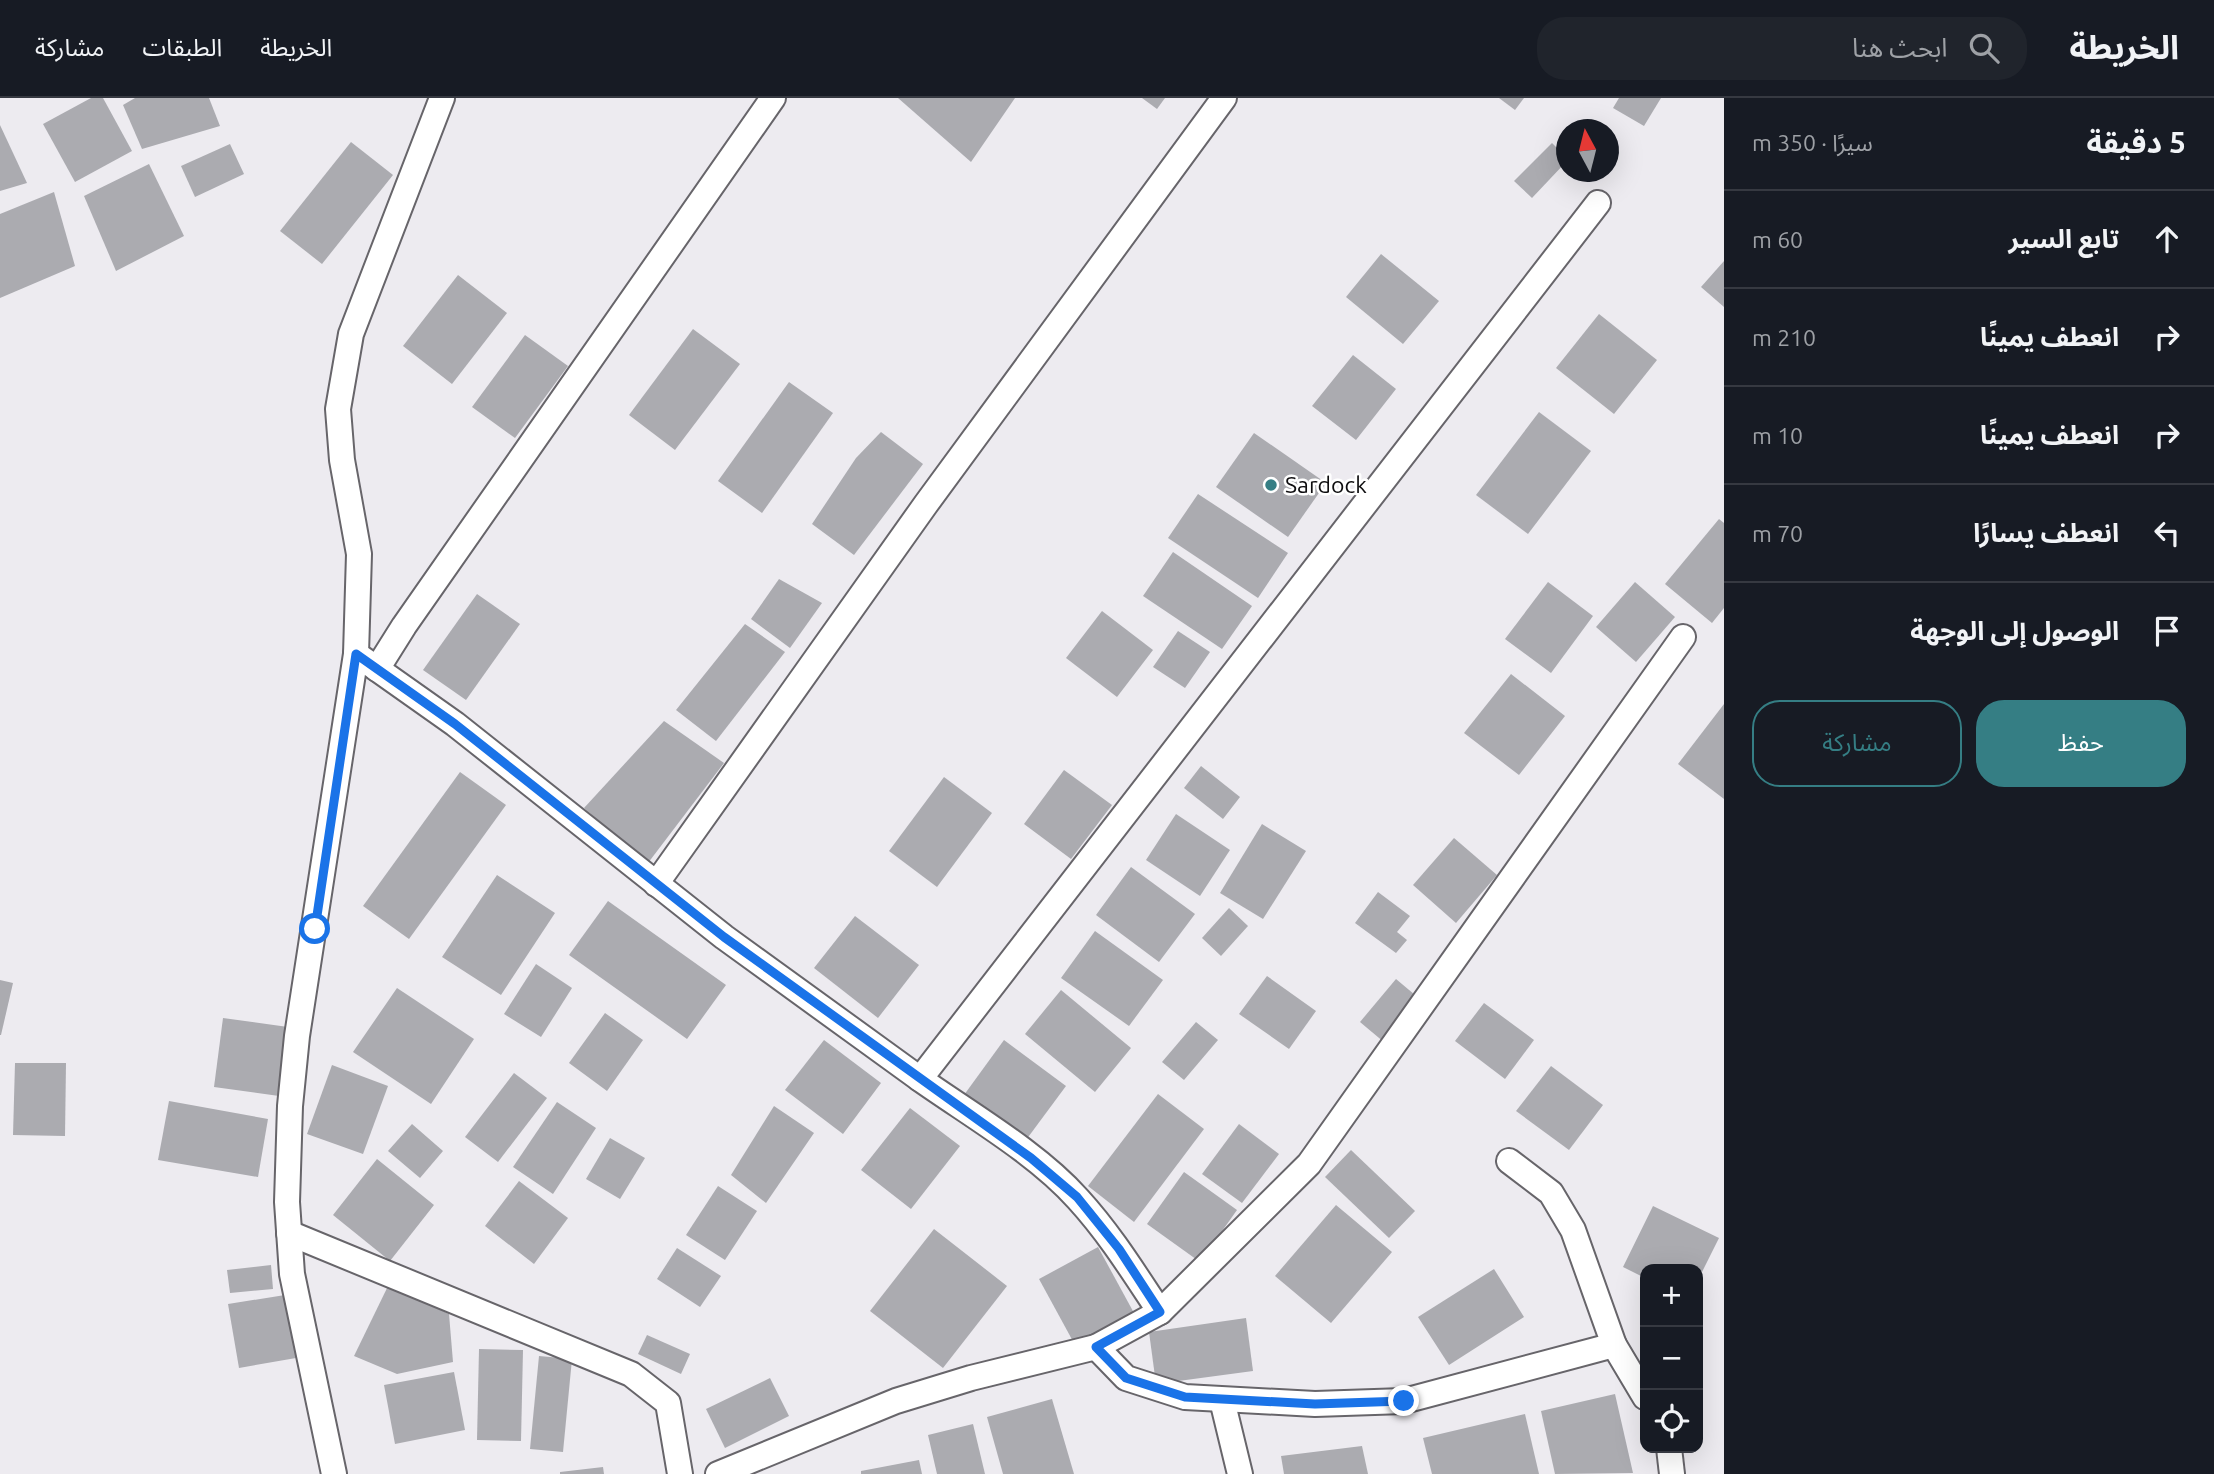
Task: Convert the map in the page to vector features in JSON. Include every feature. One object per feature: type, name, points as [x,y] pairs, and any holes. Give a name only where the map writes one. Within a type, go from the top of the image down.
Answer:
[{"type":"street","points":[[334,1474],[292,1274],[287,1202],[290,1106],[297,1036],[356,654],[359,554],[342,460],[338,409],[351,334],[442,98]]},
{"type":"street","points":[[377,669],[404,626],[772,98]]},
{"type":"street","points":[[656,884],[926,504],[1224,98]]},
{"type":"street","points":[[920,1079],[1598,204]]},
{"type":"street","points":[[718,1474],[896,1401],[1096,1347],[1160,1312],[1309,1164],[1683,637]]},
{"type":"street","points":[[356,654],[455,724],[656,884],[1031,1158],[1077,1197],[1119,1249],[1160,1312]]},
{"type":"street","points":[[1509,1161],[1551,1193],[1573,1230],[1614,1345],[1641,1390]]},
{"type":"street","points":[[289,1233],[631,1374],[668,1403],[680,1474]]},
{"type":"street","points":[[1096,1347],[1126,1378],[1185,1397],[1315,1404],[1404,1401],[1614,1345]]},
{"type":"street","points":[[1222,1400],[1240,1474]]},
{"type":"street","points":[[1670,1453],[1672,1474]]},
{"type":"building","points":[[91,98],[103,98],[132,151],[75,182],[43,124]]},
{"type":"building","points":[[135,98],[209,98],[220,126],[142,149],[123,105]]},
{"type":"building","points":[[898,98],[1015,98],[971,162]]},
{"type":"building","points":[[1142,98],[1165,98],[1157,109]]},
{"type":"building","points":[[1499,98],[1524,98],[1515,110]]},
{"type":"building","points":[[1619,98],[1661,98],[1644,126],[1613,108]]},
{"type":"building","points":[[0,125],[27,183],[0,191]]},
{"type":"building","points":[[351,142],[393,175],[322,264],[280,231]]},
{"type":"building","points":[[1552,143],[1556,147],[1556,173],[1532,198],[1514,181]]},
{"type":"building","points":[[230,144],[244,174],[195,197],[181,166]]},
{"type":"building","points":[[149,164],[184,236],[116,271],[84,196]]},
{"type":"building","points":[[54,192],[75,266],[0,298],[0,214]]},
{"type":"building","points":[[1381,254],[1439,301],[1403,344],[1346,297]]},
{"type":"building","points":[[1724,261],[1724,307],[1701,287]]},
{"type":"building","points":[[458,275],[507,313],[452,384],[403,346]]},
{"type":"building","points":[[1599,314],[1657,360],[1614,414],[1556,368]]},
{"type":"building","points":[[693,329],[740,364],[675,450],[629,415]]},
{"type":"building","points":[[525,335],[568,366],[515,438],[472,407]]},
{"type":"building","points":[[1353,355],[1396,389],[1356,440],[1312,406]]},
{"type":"building","points":[[789,382],[833,413],[762,513],[718,481]]},
{"type":"building","points":[[1539,412],[1591,451],[1528,534],[1476,495]]},
{"type":"building","points":[[881,432],[923,464],[854,555],[812,524],[856,458]]},
{"type":"building","name":"Sardock","points":[[1254,433],[1326,483],[1288,537],[1216,487]]},
{"type":"building","points":[[1198,494],[1288,553],[1258,598],[1168,538]]},
{"type":"building","points":[[1719,519],[1724,523],[1724,608],[1712,623],[1665,584]]},
{"type":"building","points":[[1173,552],[1252,606],[1222,649],[1143,596]]},
{"type":"building","points":[[779,579],[822,603],[790,648],[751,619]]},
{"type":"building","points":[[1548,582],[1593,616],[1551,673],[1505,639]]},
{"type":"building","points":[[1635,582],[1675,617],[1636,662],[1596,627]]},
{"type":"building","points":[[477,594],[520,624],[466,700],[423,670]]},
{"type":"building","points":[[1102,611],[1153,650],[1117,697],[1066,658]]},
{"type":"building","points":[[745,624],[785,652],[716,741],[676,710]]},
{"type":"building","points":[[1178,631],[1210,652],[1185,688],[1153,667]]},
{"type":"building","points":[[1511,674],[1565,716],[1519,775],[1464,733]]},
{"type":"building","points":[[1724,704],[1724,799],[1678,764]]},
{"type":"building","points":[[664,721],[724,763],[648,863],[584,808]]},
{"type":"building","points":[[1201,766],[1240,797],[1223,819],[1184,788]]},
{"type":"building","points":[[1064,770],[1112,805],[1071,859],[1024,824]]},
{"type":"building","points":[[460,772],[506,805],[409,939],[363,906]]},
{"type":"building","points":[[944,777],[992,813],[937,887],[889,851]]},
{"type":"building","points":[[1176,814],[1230,850],[1200,896],[1146,860]]},
{"type":"building","points":[[1262,824],[1306,851],[1263,919],[1220,893]]},
{"type":"building","points":[[1454,838],[1497,875],[1456,923],[1413,885]]},
{"type":"building","points":[[1131,867],[1195,914],[1159,962],[1096,915]]},
{"type":"building","points":[[497,875],[555,913],[501,995],[442,957]]},
{"type":"building","points":[[1378,892],[1410,916],[1397,932],[1407,940],[1396,953],[1355,923]]},
{"type":"building","points":[[608,901],[726,985],[687,1039],[569,955]]},
{"type":"building","points":[[1229,908],[1248,926],[1221,956],[1202,938]]},
{"type":"building","points":[[855,916],[919,965],[878,1018],[814,968]]},
{"type":"building","points":[[1095,931],[1163,980],[1129,1026],[1061,978]]},
{"type":"building","points":[[536,964],[572,988],[541,1037],[504,1014]]},
{"type":"building","points":[[1267,976],[1316,1011],[1289,1049],[1239,1014]]},
{"type":"building","points":[[1396,979],[1421,1000],[1385,1043],[1360,1022]]},
{"type":"building","points":[[0,980],[13,983],[1,1035],[0,1035]]},
{"type":"building","points":[[397,988],[474,1039],[431,1104],[353,1052]]},
{"type":"building","points":[[1061,990],[1131,1048],[1095,1092],[1025,1034]]},
{"type":"building","points":[[1484,1003],[1534,1040],[1505,1079],[1455,1041]]},
{"type":"building","points":[[605,1013],[643,1040],[607,1091],[569,1063]]},
{"type":"building","points":[[223,1018],[288,1027],[279,1096],[214,1087]]},
{"type":"building","points":[[1196,1022],[1218,1040],[1184,1080],[1162,1062]]},
{"type":"building","points":[[824,1040],[881,1083],[843,1134],[785,1090]]},
{"type":"building","points":[[1004,1040],[1066,1086],[1026,1140],[964,1095]]},
{"type":"building","points":[[15,1063],[66,1063],[65,1136],[13,1135]]},
{"type":"building","points":[[332,1065],[388,1086],[363,1154],[307,1134]]},
{"type":"building","points":[[1551,1066],[1603,1105],[1569,1150],[1516,1111]]},
{"type":"building","points":[[514,1073],[547,1098],[498,1162],[465,1137]]},
{"type":"building","points":[[1158,1094],[1204,1129],[1134,1222],[1088,1186]]},
{"type":"building","points":[[169,1101],[268,1119],[258,1177],[158,1160]]},
{"type":"building","points":[[557,1102],[596,1128],[553,1194],[513,1167]]},
{"type":"building","points":[[774,1106],[814,1133],[766,1203],[731,1175]]},
{"type":"building","points":[[910,1108],[960,1146],[911,1209],[861,1170]]},
{"type":"building","points":[[412,1124],[443,1151],[420,1178],[388,1151]]},
{"type":"building","points":[[1239,1124],[1279,1154],[1242,1203],[1202,1174]]},
{"type":"building","points":[[610,1138],[645,1158],[620,1199],[586,1179]]},
{"type":"building","points":[[1351,1150],[1415,1211],[1389,1238],[1325,1177]]},
{"type":"building","points":[[377,1159],[434,1205],[390,1261],[333,1215]]},
{"type":"building","points":[[1184,1172],[1237,1210],[1200,1262],[1147,1224]]},
{"type":"building","points":[[519,1181],[568,1218],[534,1264],[485,1226]]},
{"type":"building","points":[[718,1186],[757,1211],[725,1260],[686,1235]]},
{"type":"building","points":[[1336,1205],[1392,1252],[1331,1323],[1275,1276]]},
{"type":"building","points":[[1653,1206],[1719,1238],[1703,1270],[1703,1264],[1640,1264],[1640,1276],[1623,1267]]},
{"type":"building","points":[[934,1229],[1007,1286],[943,1368],[870,1311]]},
{"type":"building","points":[[1098,1247],[1134,1313],[1075,1345],[1039,1279]]},
{"type":"building","points":[[677,1248],[721,1276],[700,1307],[657,1279]]},
{"type":"building","points":[[271,1265],[273,1289],[230,1293],[227,1270]]},
{"type":"building","points":[[1494,1269],[1524,1317],[1449,1365],[1418,1317]]},
{"type":"building","points":[[389,1284],[449,1314],[453,1362],[397,1374],[354,1356]]},
{"type":"building","points":[[285,1295],[296,1358],[239,1368],[228,1304]]},
{"type":"building","points":[[1246,1318],[1253,1371],[1156,1384],[1149,1332]]},
{"type":"building","points":[[647,1335],[690,1354],[681,1374],[638,1354]]},
{"type":"building","points":[[479,1349],[523,1350],[521,1441],[477,1440]]},
{"type":"building","points":[[539,1356],[572,1359],[563,1452],[530,1449]]},
{"type":"building","points":[[454,1372],[465,1430],[395,1444],[384,1385]]},
{"type":"building","points":[[770,1378],[789,1416],[725,1448],[706,1409]]},
{"type":"building","points":[[1615,1394],[1633,1473],[1555,1474],[1541,1411]]},
{"type":"building","points":[[1052,1399],[1074,1474],[1003,1474],[987,1417]]},
{"type":"building","points":[[1525,1414],[1539,1474],[1432,1474],[1423,1438]]},
{"type":"building","points":[[973,1424],[985,1474],[937,1474],[928,1435]]},
{"type":"building","points":[[1362,1446],[1368,1474],[1284,1474],[1281,1456]]},
{"type":"building","points":[[919,1460],[922,1474],[861,1474],[861,1471]]},
{"type":"building","points":[[603,1467],[604,1474],[560,1474],[560,1472]]},
{"type":"place","name":"Sardock","points":[[1271,485]]},
{"type":"route","points":[[315,929],[356,654],[455,724],[724,937],[1031,1158],[1077,1197],[1119,1249],[1160,1312],[1096,1347],[1126,1378],[1185,1397],[1315,1404],[1404,1401]]}]
